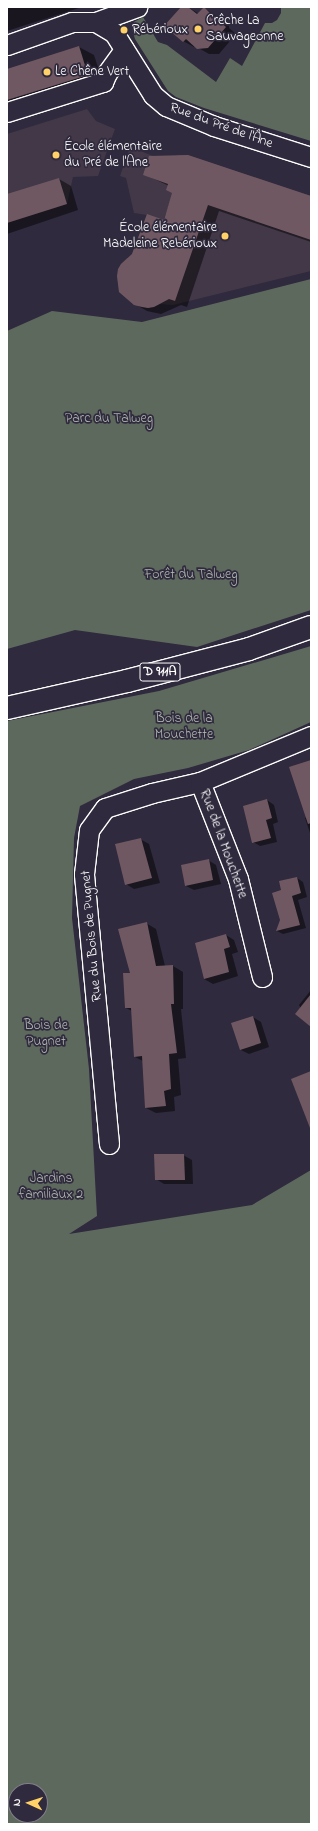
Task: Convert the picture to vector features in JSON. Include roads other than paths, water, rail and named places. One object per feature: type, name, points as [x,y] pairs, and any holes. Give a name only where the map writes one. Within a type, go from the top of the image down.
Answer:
[{"type":"main road","name":"D 911A","points":[[7,708],[127,681],[242,651],[311,627]]},
{"type":"street","points":[[96,22],[137,7]]},
{"type":"street","name":"Rue du Pré de l'Âne","points":[[7,45],[72,22],[96,22],[114,32],[153,95],[166,106],[214,126],[311,157]]},
{"type":"street","points":[[7,112],[103,82],[107,73],[124,50]]},
{"type":"street","name":"Rue du Bois de Pugnet","points":[[110,1144],[84,874],[89,830],[105,808],[152,793],[200,782],[311,736]]},
{"type":"street","name":"Rue de la Mouchette","points":[[200,782],[238,879],[262,977]]},
{"type":"place","name":"Crêche La Sauvageonne","points":[[198,29]]},
{"type":"place","name":"Rébérioux","points":[[124,30]]},
{"type":"place","name":"Le Chêne Vert","points":[[47,72]]},
{"type":"place","name":"École élémentaire du Pré de l'Ane","points":[[56,155]]},
{"type":"place","name":"École élémentaire Madeleine Rebérioux","points":[[225,236]]},
{"type":"park label","name":"Parc du Talweg","points":[[109,419]]},
{"type":"park label","name":"Forêt du Talweg","points":[[191,575]]},
{"type":"park label","name":"Bois de la Mouchette","points":[[184,728]]},
{"type":"park label","name":"Bois de Pugnet","points":[[46,1034]]},
{"type":"park label","name":"Jardins familiaux 2","points":[[51,1188]]}]
